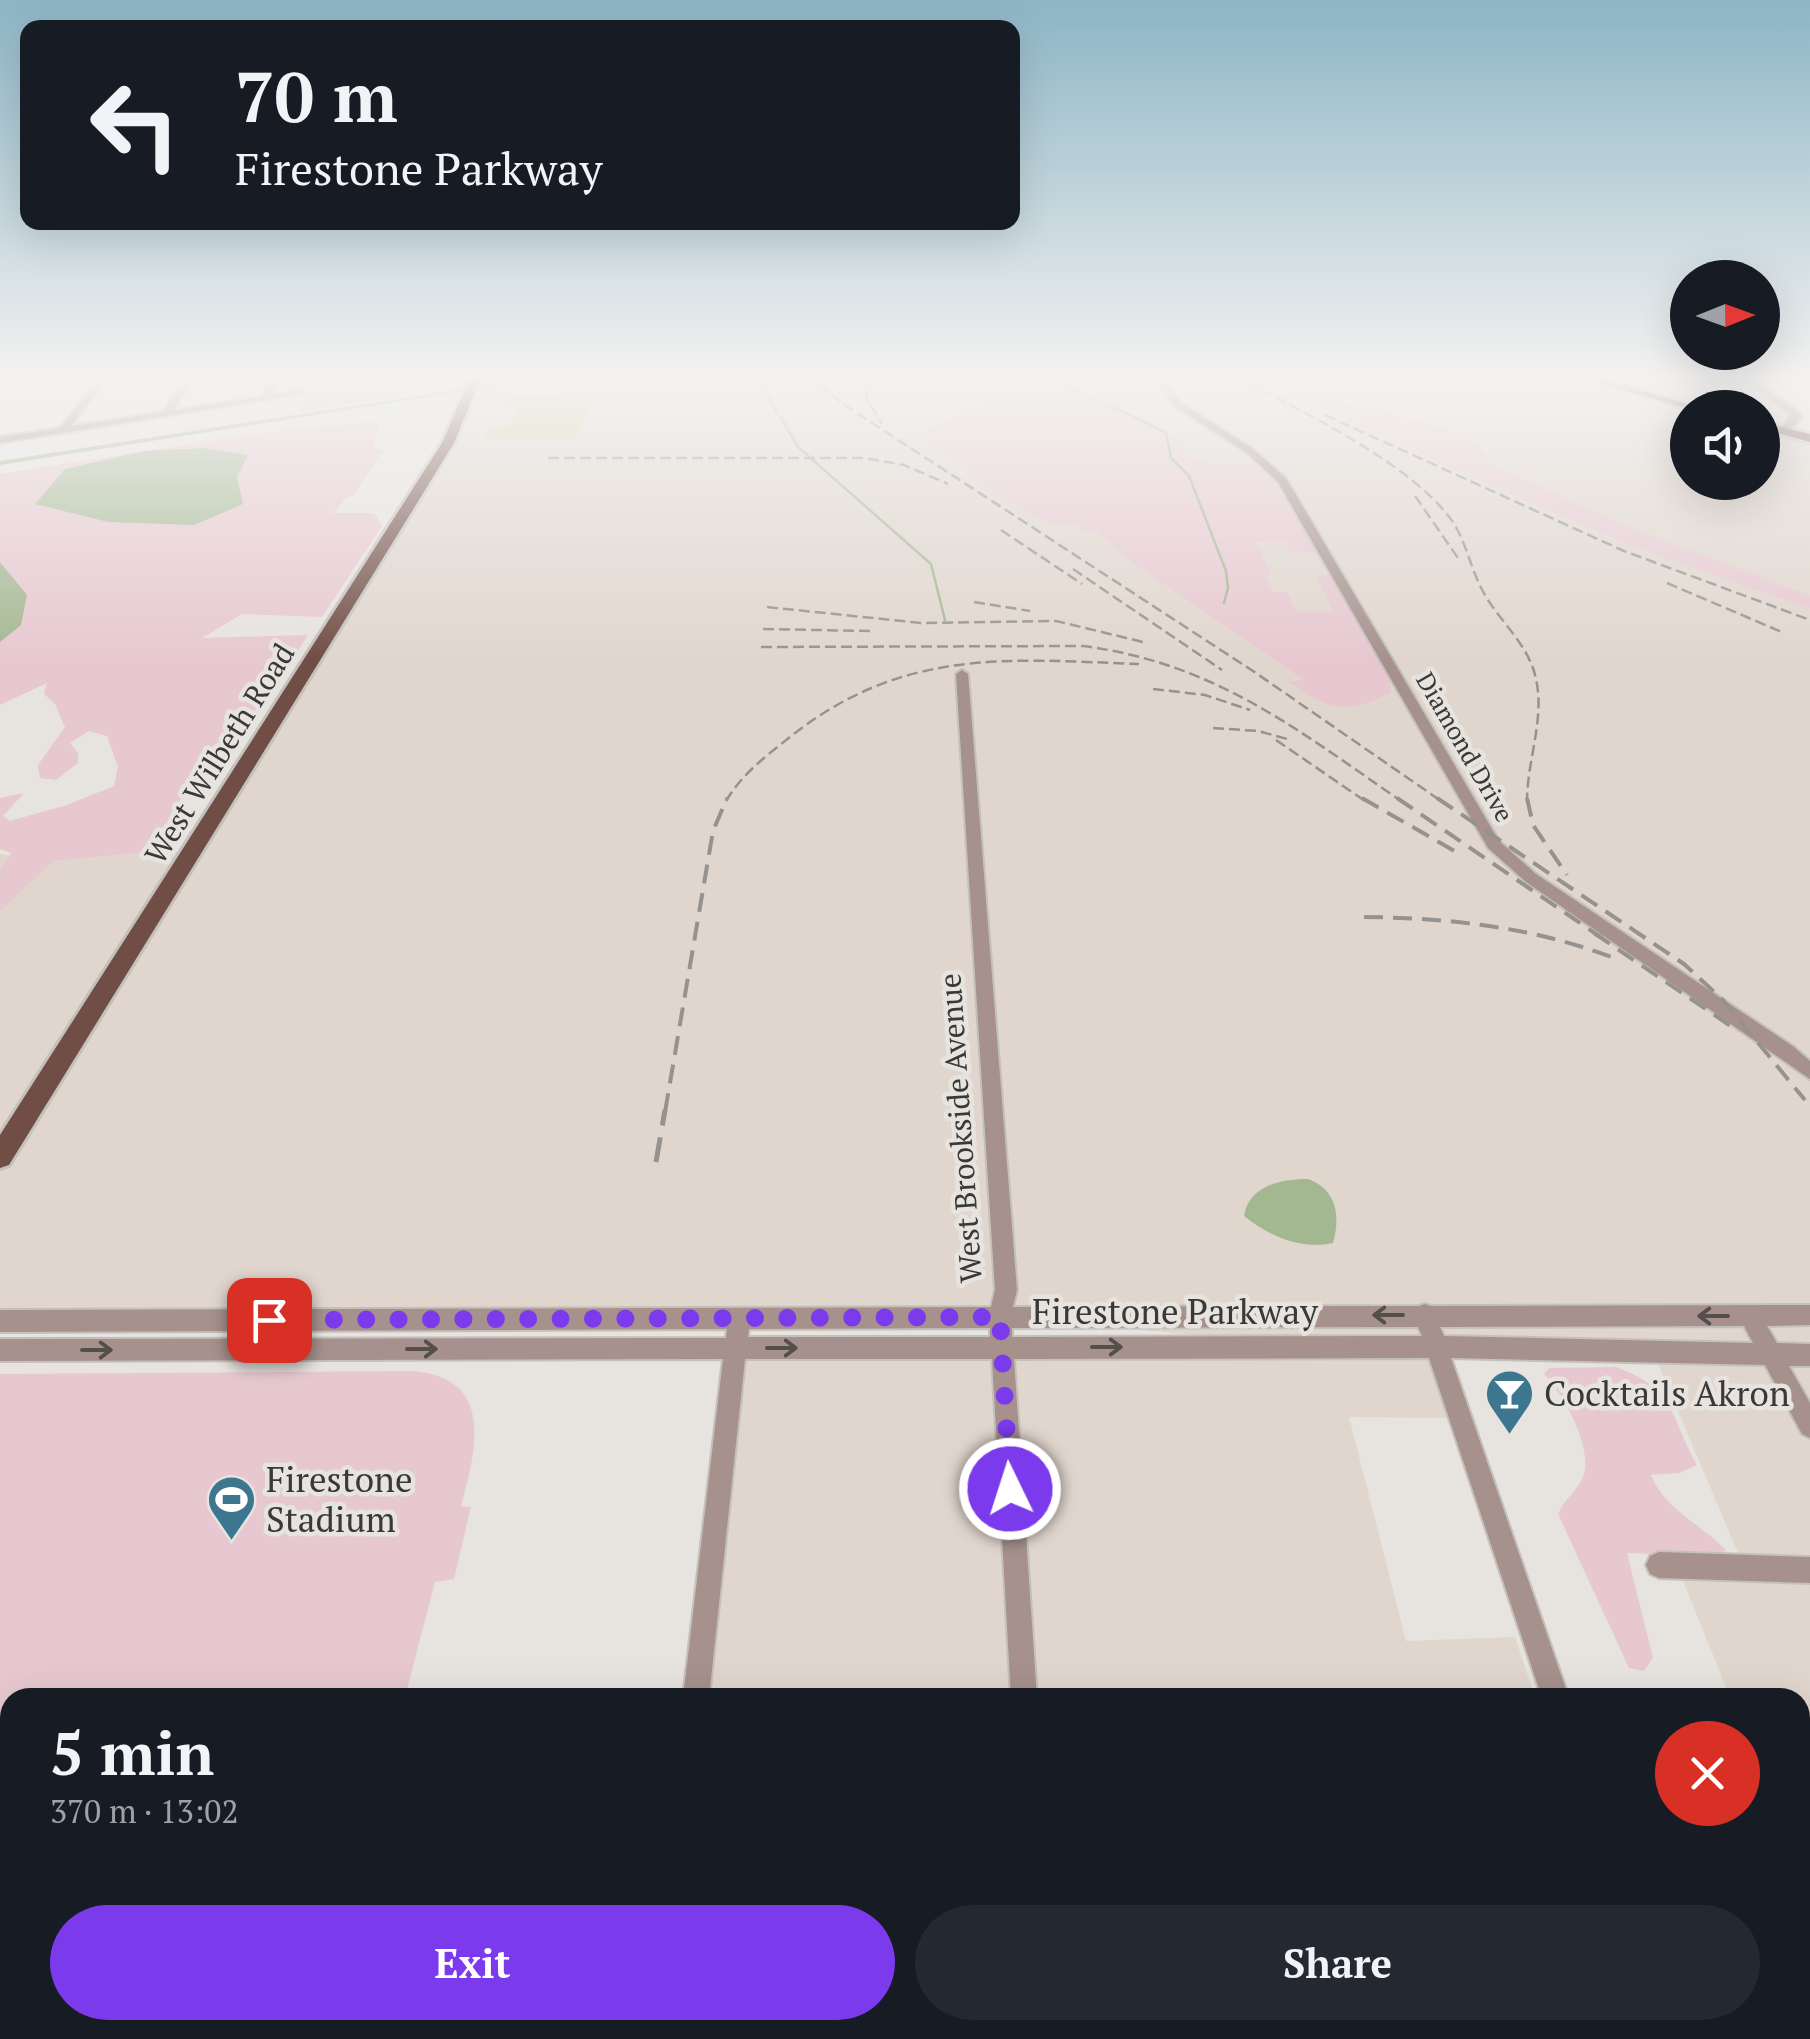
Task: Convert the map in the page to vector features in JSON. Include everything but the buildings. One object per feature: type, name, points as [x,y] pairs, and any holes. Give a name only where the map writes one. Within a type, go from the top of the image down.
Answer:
[{"type":"main road","name":"West Wilbeth Road","points":[[0,1157],[8,1131],[430,470]]},
{"type":"street","name":"Diamond Drive","points":[[1271,470],[1282,480],[1493,844],[1531,878],[1788,1052],[1810,1072]]},
{"type":"street","name":"West Brookside Avenue","points":[[962,674],[1006,1290],[1000,1317],[1023,1688]]},
{"type":"street","points":[[1426,1314],[1553,1688]]},
{"type":"street","name":"Firestone Parkway","points":[[0,1322],[739,1316],[1810,1315]]},
{"type":"street","points":[[697,1688],[739,1316]]},
{"type":"street","points":[[1750,1316],[1810,1426]]},
{"type":"street","name":"Firestone Parkway","points":[[0,1350],[1436,1347],[1810,1355]]},
{"type":"street","points":[[1659,1566],[1810,1570]]},
{"type":"shaded area","points":[[24,470],[370,470],[353,496],[346,498],[333,513],[374,513],[382,526],[322,617],[242,614],[202,638],[308,635],[228,761],[179,801],[167,824],[177,836],[163,850],[53,861],[0,911],[0,871],[11,853],[0,849],[0,798],[24,793],[3,816],[10,821],[67,805],[114,786],[118,767],[107,736],[89,731],[70,743],[78,753],[78,763],[56,780],[40,778],[38,765],[65,727],[55,704],[44,694],[47,683],[0,705],[0,474]]},
{"type":"shaded area","points":[[64,470],[240,470],[237,477],[243,504],[194,525],[108,522],[35,504]]},
{"type":"shaded area","points":[[431,470],[1670,470],[1670,500],[1780,500],[1780,470],[1810,470],[1810,1688],[1726,1688],[1677,1566],[1744,1567],[1653,1352],[1437,1347],[1461,1418],[1349,1417],[1406,1641],[1515,1637],[1532,1688],[697,1688],[734,1348],[1318,1346],[1000,1317],[0,1321],[0,854],[53,861],[125,852],[192,852]]},
{"type":"shaded area","points":[[967,470],[1266,470],[1319,552],[1291,552],[1285,541],[1256,542],[1271,575],[1266,576],[1273,592],[1287,592],[1296,611],[1333,611],[1316,575],[1333,575],[1389,676],[1391,693],[1350,707],[1316,699],[1288,682],[1304,680],[1136,565],[1097,532],[1048,523],[1019,509]]},
{"type":"shaded area","points":[[1456,470],[1504,470],[1629,527],[1810,596],[1810,609],[1627,544]]},
{"type":"shaded area","points":[[0,562],[27,595],[21,625],[0,642]]},
{"type":"shaded area","points":[[1308,1179],[1325,1189],[1334,1204],[1333,1243],[1309,1245],[1286,1240],[1244,1216],[1252,1197],[1268,1186]]},
{"type":"shaded area","points":[[1616,1367],[1636,1375],[1661,1394],[1697,1465],[1679,1473],[1651,1475],[1657,1487],[1674,1507],[1726,1550],[1715,1557],[1627,1553],[1653,1658],[1644,1671],[1629,1668],[1558,1514],[1582,1480],[1584,1449],[1574,1421],[1544,1374],[1549,1368]]},
{"type":"shaded area","name":"Firestone Stadium","points":[[412,1371],[439,1376],[457,1387],[474,1420],[471,1463],[461,1506],[471,1507],[454,1579],[435,1582],[407,1688],[0,1688],[0,1374]]},
{"type":"waterway","points":[[824,470],[931,564],[945,620]]},
{"type":"waterway","points":[[1183,470],[1189,476],[1226,571],[1228,588],[1224,603]]},
{"type":"railway","points":[[916,470],[948,484]]},
{"type":"railway","points":[[945,470],[1253,671],[1441,801]]},
{"type":"railway","points":[[1399,470],[1450,518],[1491,605],[1532,667],[1538,709],[1527,799]]},
{"type":"railway","points":[[1446,470],[1624,551],[1810,620]]},
{"type":"railway","points":[[1415,496],[1458,558]]},
{"type":"railway","points":[[1001,530],[1082,584]]},
{"type":"railway","points":[[1073,569],[1222,670]]},
{"type":"railway","points":[[1667,583],[1784,633]]},
{"type":"railway","points":[[974,602],[1030,611]]},
{"type":"railway","points":[[767,607],[921,623],[1056,621],[1143,642]]},
{"type":"railway","points":[[763,629],[871,631]]},
{"type":"railway","points":[[761,647],[1083,646],[1130,655],[1173,667],[1251,702],[1401,801]]},
{"type":"railway","points":[[726,801],[763,758],[832,708],[873,687],[914,673],[999,661],[1139,664]]},
{"type":"railway","points":[[1153,689],[1205,695],[1250,710]]},
{"type":"railway","points":[[1213,728],[1258,731],[1291,740]]},
{"type":"railway","points":[[1276,740],[1365,801]]},
{"type":"railway","points":[[665,1112],[713,831],[727,798]]},
{"type":"railway","points":[[1362,798],[1458,853]]},
{"type":"railway","points":[[1397,798],[1602,938]]},
{"type":"railway","points":[[1437,798],[1684,964],[1722,999],[1805,1100]]},
{"type":"railway","points":[[1527,799],[1533,825],[1567,875]]},
{"type":"railway","points":[[1364,917],[1491,926],[1584,947],[1614,958]]},
{"type":"railway","points":[[1594,933],[1738,1031]]},
{"type":"railway","points":[[656,1162],[665,1110]]},
{"type":"place","name":"Cocktails Akron","points":[[1509,1436]]},
{"type":"place","name":"Firestone Stadium","points":[[231,1542]]},
{"type":"route","points":[[269,1320],[1000,1317],[1010,1489]]}]
